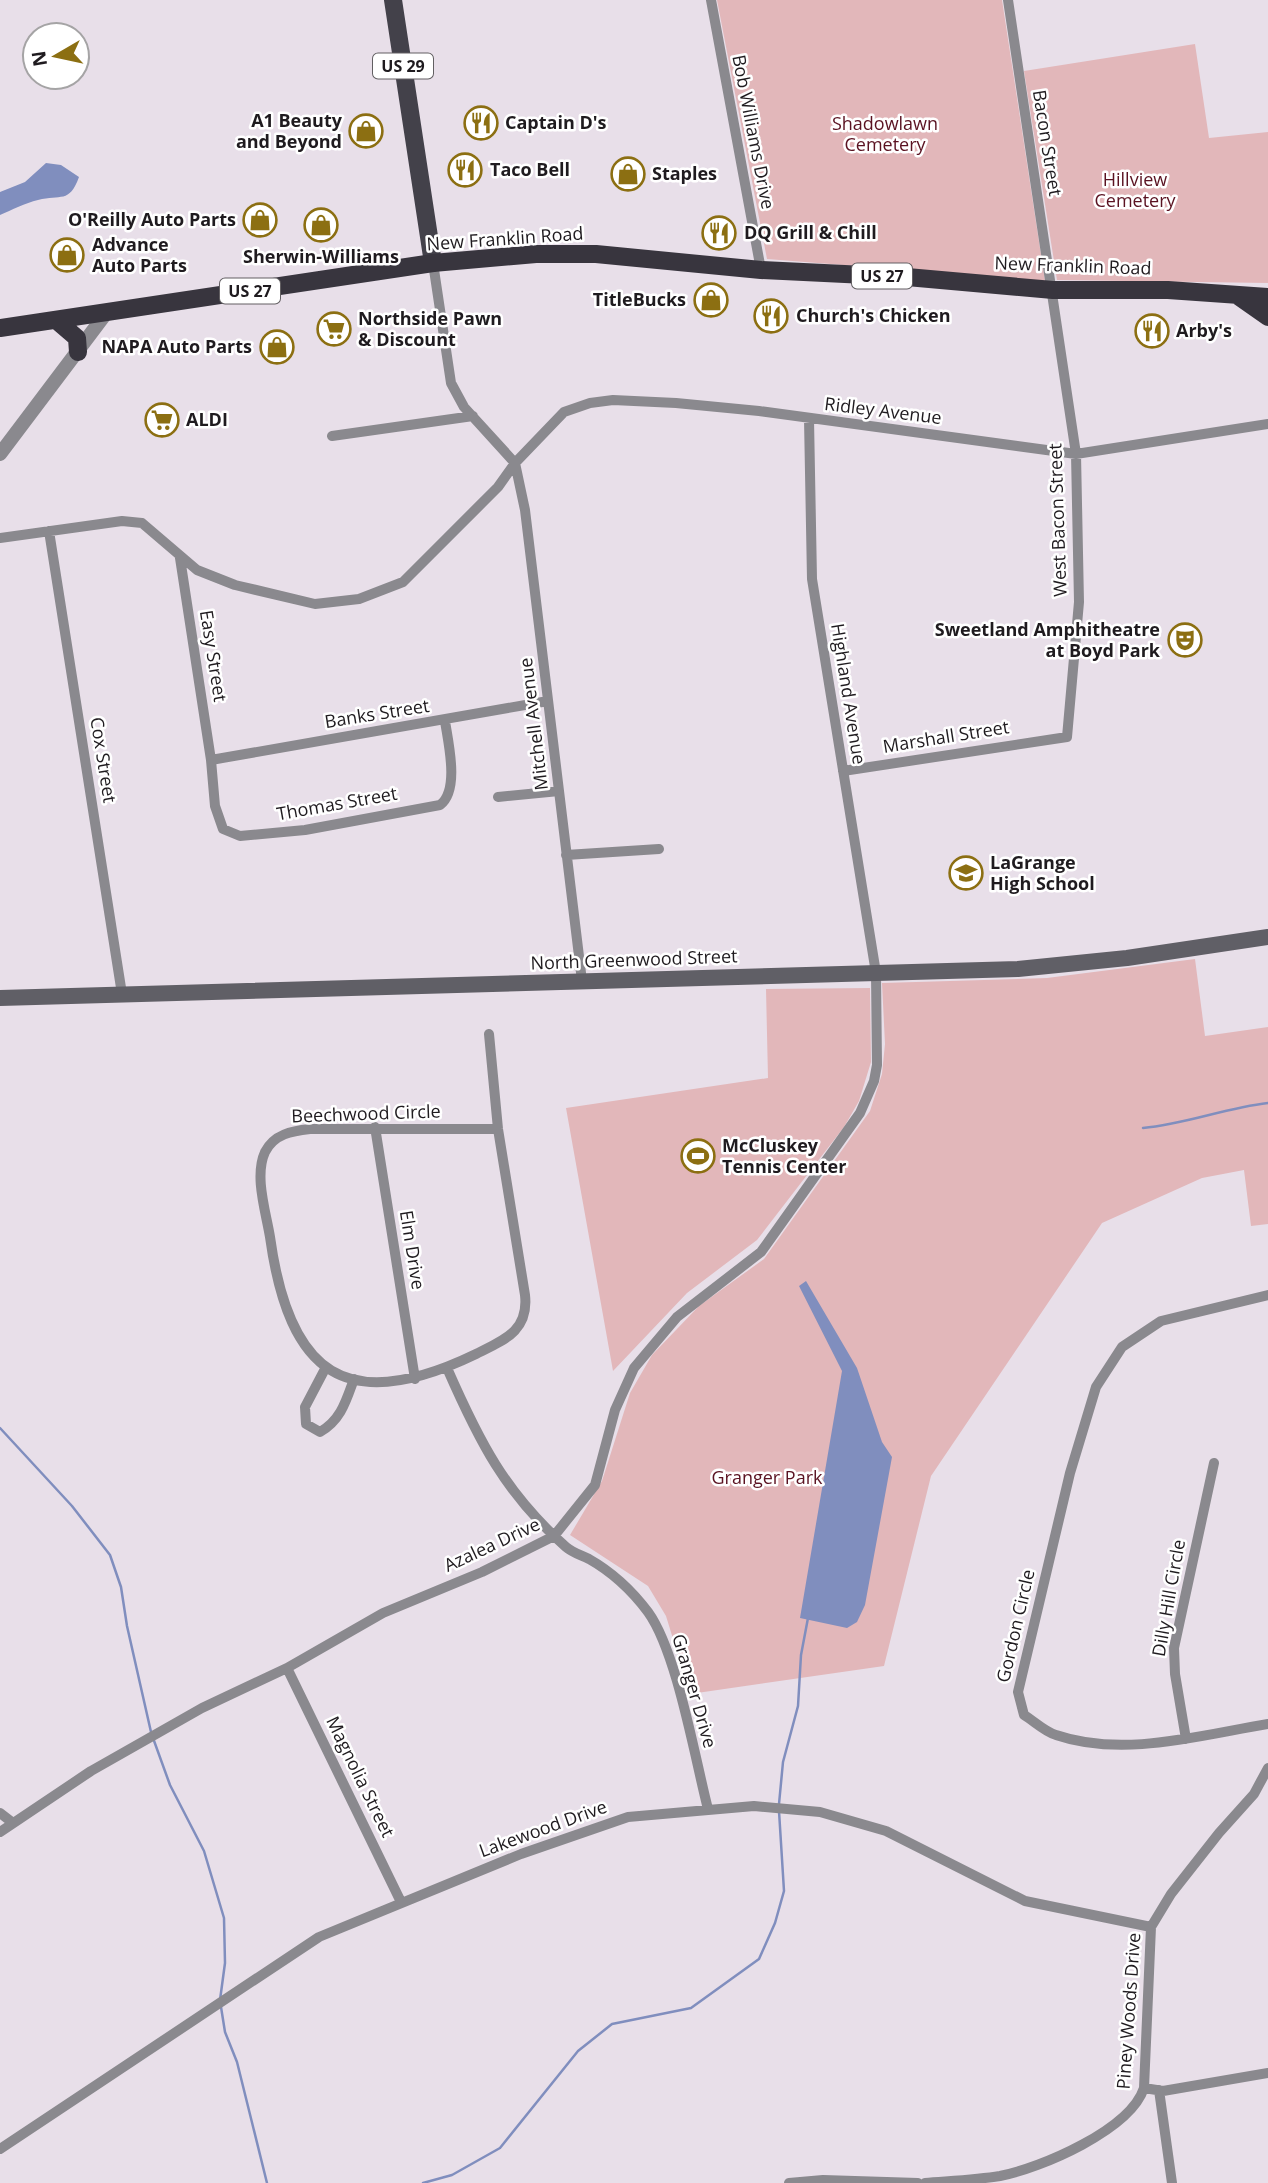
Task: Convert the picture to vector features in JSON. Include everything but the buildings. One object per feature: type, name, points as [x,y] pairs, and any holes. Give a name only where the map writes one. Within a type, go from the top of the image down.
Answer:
[{"type":"highway","name":"New Franklin Road","points":[[0,328],[433,263],[536,254],[596,254],[761,270],[907,277],[1053,290],[1168,290],[1268,297]]},
{"type":"highway","points":[[1236,294],[1268,317]]},
{"type":"highway","points":[[56,320],[78,338],[78,352]]},
{"type":"main road","name":"US 29","points":[[393,0],[433,263]]},
{"type":"main road","name":"North Greenwood Street","points":[[0,998],[1018,969],[1127,958],[1268,937]]},
{"type":"street","name":"Bob Williams Drive","points":[[711,0],[761,270]]},
{"type":"street","name":"Bacon Street","points":[[1007,0],[1053,290]]},
{"type":"street","points":[[433,263],[447,372],[460,401],[515,463]]},
{"type":"street","name":"West Bacon Street","points":[[1053,290],[1076,454],[1079,602],[1067,737],[1055,738]]},
{"type":"street","points":[[0,454],[107,312]]},
{"type":"street","name":"Ridley Avenue","points":[[0,538],[122,521],[142,523],[197,570],[235,585],[316,604],[359,599],[403,582],[498,487],[515,463],[564,412],[590,403],[613,400],[676,403],[1076,454],[1268,424]]},
{"type":"street","points":[[332,436],[473,416]]},
{"type":"street","name":"Highland Avenue","points":[[809,419],[812,579],[876,972]]},
{"type":"street","name":"Mitchell Avenue","points":[[515,463],[525,510],[582,981]]},
{"type":"street","name":"Cox Street","points":[[49,531],[122,995]]},
{"type":"street","name":"Easy Street","points":[[180,558],[211,760]]},
{"type":"street","name":"Banks Street","points":[[211,760],[548,701]]},
{"type":"street","name":"Thomas Street","points":[[211,760],[215,806],[223,829],[240,836],[323,828],[353,819],[443,803],[453,770],[445,720]]},
{"type":"street","name":"Marshall Street","points":[[843,771],[1055,738]]},
{"type":"street","points":[[498,797],[559,791]]},
{"type":"street","points":[[566,855],[659,849]]},
{"type":"street","name":"Azalea Drive","points":[[0,1832],[91,1771],[202,1708],[287,1668],[383,1613],[482,1572],[554,1536],[595,1485],[615,1410],[634,1368],[677,1317],[761,1252],[860,1113],[874,1081],[877,1065],[876,972]]},
{"type":"street","name":"Beechwood Circle","points":[[489,1034],[498,1129],[525,1294],[525,1314],[516,1331],[507,1340],[447,1368],[415,1379],[391,1383],[354,1379],[326,1367],[297,1335],[283,1304],[264,1199],[262,1160],[271,1143],[288,1133],[375,1128],[498,1129]]},
{"type":"street","name":"Elm Drive","points":[[375,1128],[415,1379]]},
{"type":"street","name":"Gordon Circle","points":[[1267,1721],[1186,1739],[1111,1745],[1055,1735],[1024,1715],[1018,1692],[1070,1473],[1096,1387],[1122,1347],[1161,1321],[1268,1295]]},
{"type":"street","points":[[326,1367],[305,1407],[306,1424],[320,1432],[333,1424],[344,1406],[354,1379]]},
{"type":"street","name":"Granger Drive","points":[[447,1368],[511,1491],[569,1550],[591,1560],[619,1580],[649,1614],[664,1643],[675,1679],[708,1810]]},
{"type":"street","name":"Dilly Hill Circle","points":[[1186,1739],[1175,1674],[1174,1648],[1214,1463]]},
{"type":"street","name":"Magnolia Street","points":[[287,1668],[401,1902]]},
{"type":"street","name":"Piney Woods Drive","points":[[925,2183],[1001,2176],[1036,2165],[1114,2124],[1131,2111],[1144,2088],[1151,1927],[1171,1894],[1254,1794],[1268,1768]]},
{"type":"street","name":"Lakewood Drive","points":[[0,2150],[319,1937],[586,1830],[628,1817],[754,1806],[820,1812],[886,1830],[1025,1901],[1151,1927]]},
{"type":"street","points":[[0,1813],[13,1823]]},
{"type":"street","points":[[1144,2088],[1159,2090],[1268,2073]]},
{"type":"street","points":[[1159,2090],[1172,2183]]},
{"type":"street","points":[[789,2183],[823,2180],[918,2183]]},
{"type":"green space","name":"Shadowlawn Cemetery","points":[[717,0],[1002,0],[1045,281],[767,259]]},
{"type":"green space","name":"Hillview Cemetery","points":[[1195,44],[1209,138],[1268,132],[1268,283],[1057,280],[1024,71]]},
{"type":"green space","name":"Granger Park","points":[[1195,959],[1205,1036],[1268,1027],[1268,1224],[1251,1226],[1244,1170],[1202,1178],[1102,1223],[931,1476],[884,1666],[690,1694],[666,1616],[648,1586],[570,1535],[602,1481],[630,1393],[652,1355],[699,1306],[764,1259],[870,1111],[882,1074],[885,1044],[882,983],[1047,978]]},
{"type":"green space","name":"McCluskey Tennis Center","points":[[870,988],[871,1062],[859,1101],[844,1127],[757,1240],[687,1293],[613,1371],[566,1108],[768,1078],[766,989]]},
{"type":"water","points":[[46,163],[61,165],[79,177],[72,191],[68,195],[28,203],[0,215],[0,192],[25,182]]},
{"type":"water","points":[[806,1281],[857,1368],[882,1442],[892,1457],[865,1605],[857,1622],[847,1628],[800,1618],[842,1371],[799,1286]]},
{"type":"waterway","points":[[1143,1128],[1268,1103]]},
{"type":"waterway","points":[[0,1428],[72,1506],[110,1555],[121,1587],[151,1732]]},
{"type":"waterway","points":[[779,1804],[783,1762],[798,1706],[801,1655],[808,1618]]},
{"type":"waterway","points":[[153,1738],[170,1785],[204,1851],[224,1918],[225,1963],[220,2000]]},
{"type":"waterway","points":[[423,2183],[452,2175],[500,2148],[578,2051],[612,2024],[691,2008],[759,1959],[775,1923],[784,1891],[779,1811]]},
{"type":"waterway","points":[[221,2007],[225,2032],[237,2062],[267,2183]]},
{"type":"place","name":"Captain D's","points":[[481,123]]},
{"type":"place","name":"A1 Beauty and Beyond","points":[[366,131]]},
{"type":"place","name":"Taco Bell","points":[[465,170]]},
{"type":"place","name":"Staples","points":[[628,174]]},
{"type":"place","name":"O'Reilly Auto Parts","points":[[260,220]]},
{"type":"place","name":"Sherwin-Williams","points":[[321,225]]},
{"type":"place","name":"DQ Grill & Chill","points":[[719,233]]},
{"type":"place","name":"Advance Auto Parts","points":[[67,255]]},
{"type":"place","name":"TitleBucks","points":[[711,300]]},
{"type":"place","name":"Church's Chicken","points":[[771,316]]},
{"type":"place","name":"Northside Pawn & Discount","points":[[334,329]]},
{"type":"place","name":"Arby's","points":[[1152,331]]},
{"type":"place","name":"NAPA Auto Parts","points":[[277,347]]},
{"type":"place","name":"ALDI","points":[[162,420]]},
{"type":"place","name":"Sweetland Amphitheatre at Boyd Park","points":[[1185,640]]},
{"type":"place","name":"LaGrange High School","points":[[966,873]]},
{"type":"place","name":"McCluskey Tennis Center","points":[[698,1156]]}]
